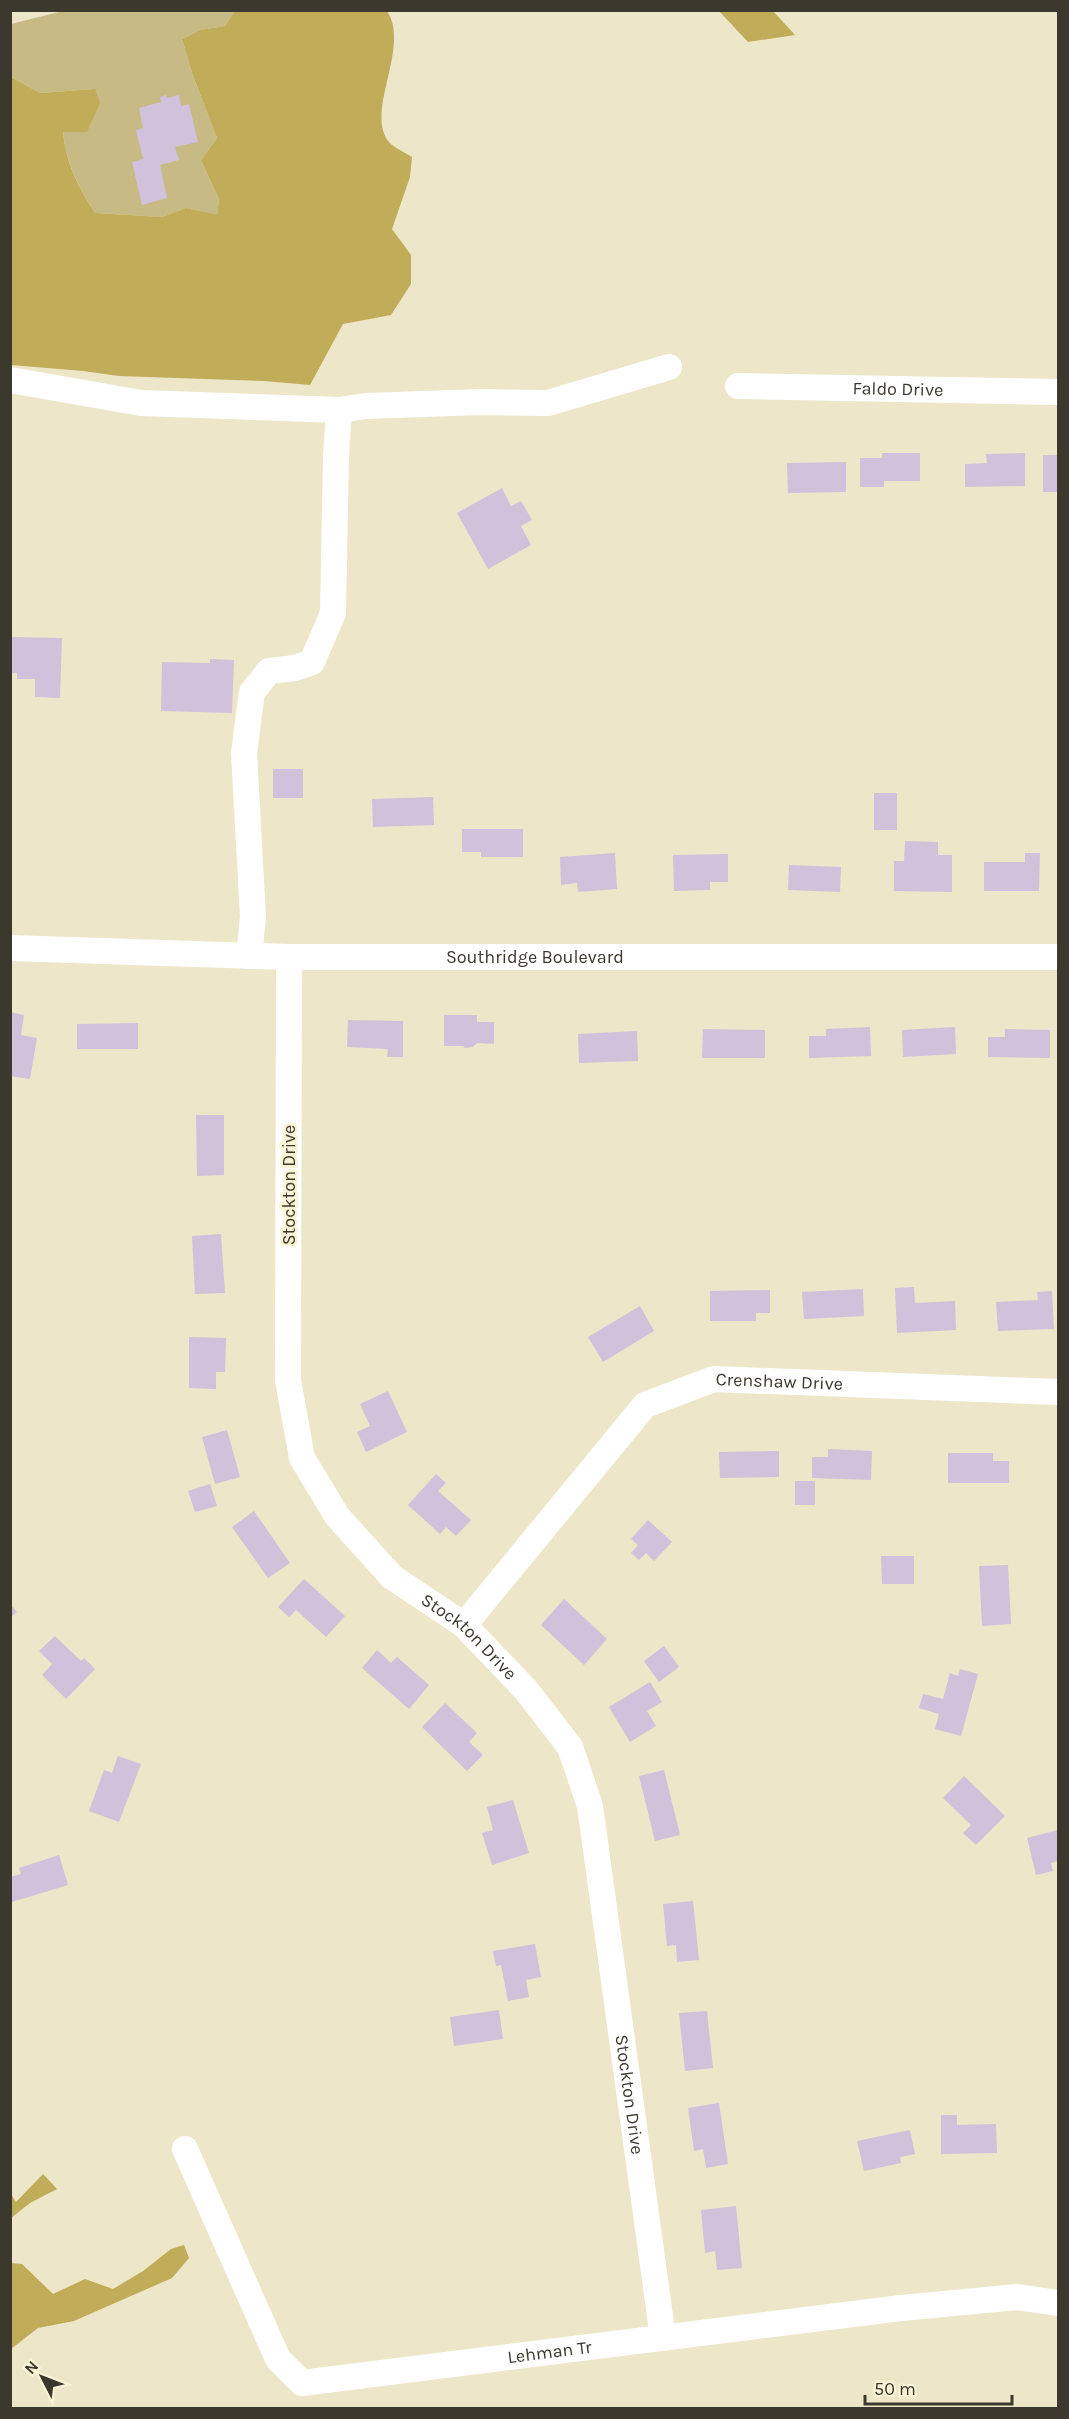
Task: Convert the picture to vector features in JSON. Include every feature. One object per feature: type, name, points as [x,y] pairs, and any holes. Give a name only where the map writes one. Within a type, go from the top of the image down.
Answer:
[{"type":"street","points":[[10,380],[141,403],[339,410],[366,406],[458,402],[548,403],[669,367]]},
{"type":"street","name":"Faldo Drive","points":[[738,386],[1059,392]]},
{"type":"street","points":[[249,956],[253,917],[244,753],[252,692],[269,671],[295,668],[312,662],[333,613],[339,410]]},
{"type":"street","name":"Southridge Boulevard","points":[[10,948],[289,957],[1059,957]]},
{"type":"street","name":"Stockton Drive","points":[[289,957],[288,1380],[302,1458],[337,1516],[392,1577],[464,1625],[526,1690],[570,1746],[590,1806],[663,2338]]},
{"type":"street","name":"Crenshaw Drive","points":[[464,1625],[645,1405],[714,1379],[1059,1392]]},
{"type":"street","name":"Lehman Tr","points":[[185,2149],[278,2359],[302,2383],[901,2308],[1017,2296],[1059,2302]]},
{"type":"shaded area","points":[[63,11],[235,11],[225,26],[200,30],[182,39],[193,76],[217,138],[201,160],[219,199],[217,216],[186,208],[162,217],[95,213],[74,174],[63,132],[95,89],[40,93],[11,77],[11,24]]},
{"type":"shaded area","points":[[235,11],[387,11],[393,26],[394,42],[384,97],[383,129],[391,144],[412,157],[410,177],[392,229],[411,255],[411,284],[391,315],[343,324],[310,385],[264,381],[119,376],[11,365],[11,77],[40,93],[95,89],[100,103],[87,132],[63,132],[74,174],[95,213],[162,217],[186,208],[217,215],[219,199],[201,160],[217,138],[193,76],[182,39],[200,30],[225,26]]},
{"type":"shaded area","points":[[719,11],[773,11],[795,35],[748,42]]},
{"type":"shaded area","points":[[43,2174],[57,2189],[30,2203],[11,2218],[11,2194],[16,2202]]},
{"type":"shaded area","points":[[184,2245],[189,2258],[172,2278],[74,2321],[38,2328],[11,2349],[11,2263],[22,2264],[53,2294],[85,2279],[113,2289],[143,2271],[171,2249]]},
{"type":"building","points":[[166,95],[167,98],[179,95],[181,106],[189,104],[198,142],[175,147],[179,160],[160,165],[167,198],[142,205],[132,162],[143,159],[136,130],[143,128],[139,108],[161,102],[160,97]]},
{"type":"building","points":[[882,453],[920,453],[920,481],[884,481],[884,487],[860,487],[860,458],[882,458]]},
{"type":"building","points":[[1025,453],[1025,486],[965,487],[965,464],[987,463],[986,454]]},
{"type":"building","points":[[1043,455],[1058,455],[1058,492],[1043,492]]},
{"type":"building","points":[[846,462],[846,492],[788,493],[787,463]]},
{"type":"building","points":[[502,488],[511,506],[521,501],[532,520],[521,526],[531,545],[488,569],[457,513]]},
{"type":"building","points":[[10,637],[62,638],[60,698],[35,697],[35,679],[17,679],[17,673],[10,673]]},
{"type":"building","points":[[210,659],[234,660],[232,713],[161,711],[162,662],[210,663]]},
{"type":"building","points":[[273,769],[303,769],[303,798],[273,798]]},
{"type":"building","points":[[874,793],[897,793],[897,830],[874,830]]},
{"type":"building","points":[[433,797],[434,825],[373,827],[372,799]]},
{"type":"building","points":[[462,829],[523,829],[523,857],[481,857],[481,852],[462,852]]},
{"type":"building","points":[[905,841],[938,842],[938,855],[952,855],[952,892],[894,891],[894,861],[904,861]]},
{"type":"building","points":[[615,853],[617,889],[578,892],[577,883],[561,885],[560,857]]},
{"type":"building","points":[[1025,853],[1040,853],[1039,891],[984,891],[984,862],[1025,862]]},
{"type":"building","points":[[728,854],[728,882],[710,882],[710,890],[674,891],[673,855]]},
{"type":"building","points":[[789,865],[841,867],[840,892],[788,890]]},
{"type":"building","points":[[10,1012],[24,1015],[21,1035],[37,1038],[30,1079],[10,1076]]},
{"type":"building","points":[[444,1015],[477,1015],[477,1022],[494,1022],[494,1044],[477,1043],[473,1047],[465,1048],[463,1046],[444,1046]]},
{"type":"building","points":[[348,1020],[403,1021],[403,1057],[387,1057],[388,1049],[347,1047]]},
{"type":"building","points":[[138,1023],[138,1049],[77,1049],[77,1024]]},
{"type":"building","points":[[870,1027],[871,1056],[809,1058],[809,1036],[826,1036],[826,1029]]},
{"type":"building","points":[[955,1027],[956,1054],[903,1057],[902,1030]]},
{"type":"building","points":[[703,1029],[765,1030],[765,1058],[702,1058]]},
{"type":"building","points":[[1005,1029],[1050,1030],[1050,1058],[988,1057],[988,1037],[1005,1037]]},
{"type":"building","points":[[637,1031],[638,1061],[579,1063],[578,1034]]},
{"type":"building","points":[[196,1115],[224,1115],[224,1175],[197,1176]]},
{"type":"building","points":[[221,1234],[225,1293],[195,1294],[192,1236]]},
{"type":"building","points":[[914,1287],[915,1303],[955,1301],[956,1330],[897,1333],[895,1288]]},
{"type":"building","points":[[863,1289],[864,1316],[804,1319],[802,1292]]},
{"type":"building","points":[[770,1290],[770,1313],[756,1313],[756,1321],[710,1321],[710,1291]]},
{"type":"building","points":[[1052,1291],[1054,1329],[998,1331],[996,1302],[1038,1300],[1037,1292]]},
{"type":"building","points":[[640,1306],[654,1331],[603,1362],[588,1337]]},
{"type":"building","points":[[189,1337],[226,1338],[225,1372],[216,1372],[216,1389],[189,1388]]},
{"type":"building","points":[[388,1391],[407,1432],[366,1452],[357,1432],[370,1426],[360,1404]]},
{"type":"building","points":[[227,1430],[240,1477],[215,1484],[202,1437]]},
{"type":"building","points":[[828,1449],[872,1451],[871,1480],[812,1478],[812,1457],[828,1457]]},
{"type":"building","points":[[779,1451],[779,1477],[720,1478],[719,1452]]},
{"type":"building","points":[[948,1453],[993,1453],[993,1461],[1009,1461],[1009,1483],[948,1483]]},
{"type":"building","points":[[436,1474],[446,1483],[438,1491],[471,1520],[456,1536],[446,1527],[440,1534],[408,1505]]},
{"type":"building","points":[[795,1481],[815,1481],[815,1505],[795,1505]]},
{"type":"building","points":[[210,1484],[217,1506],[195,1512],[188,1491]]},
{"type":"building","points":[[254,1511],[290,1563],[268,1578],[232,1527]]},
{"type":"building","points":[[648,1520],[672,1542],[654,1561],[646,1553],[639,1560],[631,1553],[638,1545],[631,1539]]},
{"type":"building","points":[[881,1556],[914,1556],[914,1584],[882,1584]]},
{"type":"building","points":[[1008,1565],[1011,1624],[982,1626],[979,1566]]},
{"type":"building","points":[[304,1579],[345,1616],[326,1637],[296,1610],[289,1617],[278,1607]]},
{"type":"building","points":[[564,1599],[607,1639],[584,1665],[541,1625]]},
{"type":"building","points":[[10,1604],[17,1612],[10,1618]]},
{"type":"building","points":[[55,1636],[81,1661],[84,1658],[95,1669],[66,1699],[42,1675],[52,1664],[39,1651]]},
{"type":"building","points":[[664,1646],[679,1667],[659,1682],[644,1661]]},
{"type":"building","points":[[377,1650],[391,1663],[397,1657],[429,1685],[409,1709],[362,1668]]},
{"type":"building","points":[[960,1669],[978,1674],[961,1736],[935,1729],[939,1714],[919,1708],[923,1694],[943,1699],[950,1673],[958,1676]]},
{"type":"building","points":[[650,1682],[662,1702],[647,1711],[656,1726],[630,1742],[609,1707]]},
{"type":"building","points":[[445,1703],[477,1733],[469,1742],[483,1755],[467,1771],[422,1727]]},
{"type":"building","points":[[118,1756],[141,1764],[119,1822],[89,1811],[104,1770],[112,1773]]},
{"type":"building","points":[[664,1770],[680,1835],[655,1841],[639,1776]]},
{"type":"building","points":[[964,1776],[1005,1816],[976,1845],[963,1833],[971,1825],[943,1798]]},
{"type":"building","points":[[513,1800],[529,1853],[492,1865],[482,1833],[493,1830],[487,1807]]},
{"type":"building","points":[[1058,1830],[1058,1861],[1051,1863],[1053,1871],[1036,1875],[1027,1838]]},
{"type":"building","points":[[59,1855],[68,1885],[12,1902],[10,1877],[21,1874],[19,1868]]},
{"type":"building","points":[[693,1901],[699,1960],[677,1962],[676,1945],[667,1946],[663,1904]]},
{"type":"building","points":[[535,1944],[541,1977],[526,1980],[529,1997],[508,2001],[501,1965],[496,1966],[493,1951]]},
{"type":"building","points":[[499,2010],[503,2039],[454,2046],[450,2017]]},
{"type":"building","points":[[707,2011],[713,2068],[685,2071],[679,2013]]},
{"type":"building","points":[[719,2103],[728,2164],[706,2168],[703,2149],[694,2151],[688,2108]]},
{"type":"building","points":[[941,2115],[957,2115],[957,2125],[996,2124],[997,2153],[941,2154]]},
{"type":"building","points":[[910,2130],[915,2154],[900,2157],[901,2163],[864,2171],[857,2141]]},
{"type":"building","points":[[736,2206],[742,2268],[717,2270],[715,2251],[705,2253],[701,2210]]}]
